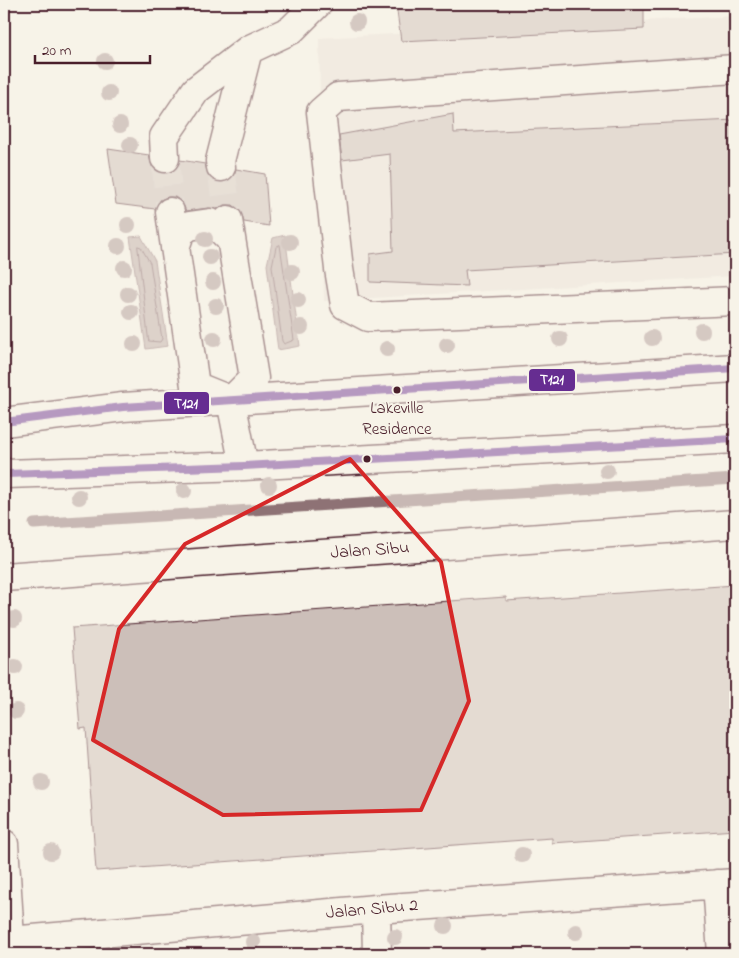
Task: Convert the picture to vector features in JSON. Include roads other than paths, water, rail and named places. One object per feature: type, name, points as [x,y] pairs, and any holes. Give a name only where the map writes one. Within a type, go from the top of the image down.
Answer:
[{"type":"street","points":[[165,158],[164,137],[196,90],[248,50],[290,30],[317,4]]},
{"type":"street","points":[[221,167],[220,160],[248,50]]},
{"type":"street","points":[[735,69],[338,97],[321,112],[339,269],[345,305],[368,317],[735,301]]},
{"type":"street","points":[[170,212],[195,386],[231,401]]},
{"type":"street","points":[[175,248],[180,233],[189,226],[210,223],[221,230],[230,230],[254,378],[231,401]]},
{"type":"street","points":[[4,422],[124,407],[735,368]]},
{"type":"street","points":[[231,401],[244,466]]},
{"type":"street","points":[[4,472],[6,474],[244,466],[735,439]]},
{"type":"street","name":"Jalan Sibu","points":[[4,577],[735,524]]},
{"type":"street","points":[[4,844],[11,948]]},
{"type":"street","points":[[722,954],[726,884]]},
{"type":"street","name":"Jalan Sibu 2","points":[[11,948],[376,910],[726,884]]},
{"type":"street","points":[[376,910],[377,954]]},
{"type":"water","points":[[285,235],[300,346],[278,350],[267,265],[273,238]]},
{"type":"water","points":[[141,236],[155,261],[168,346],[146,349],[130,237]]},
{"type":"waterway","points":[[34,524],[735,479]]},
{"type":"tunnel","points":[[165,158],[170,212]]},
{"type":"tunnel","points":[[221,167],[228,220]]},
{"type":"place","name":"Lakeville Residence","points":[[397,390]]}]
